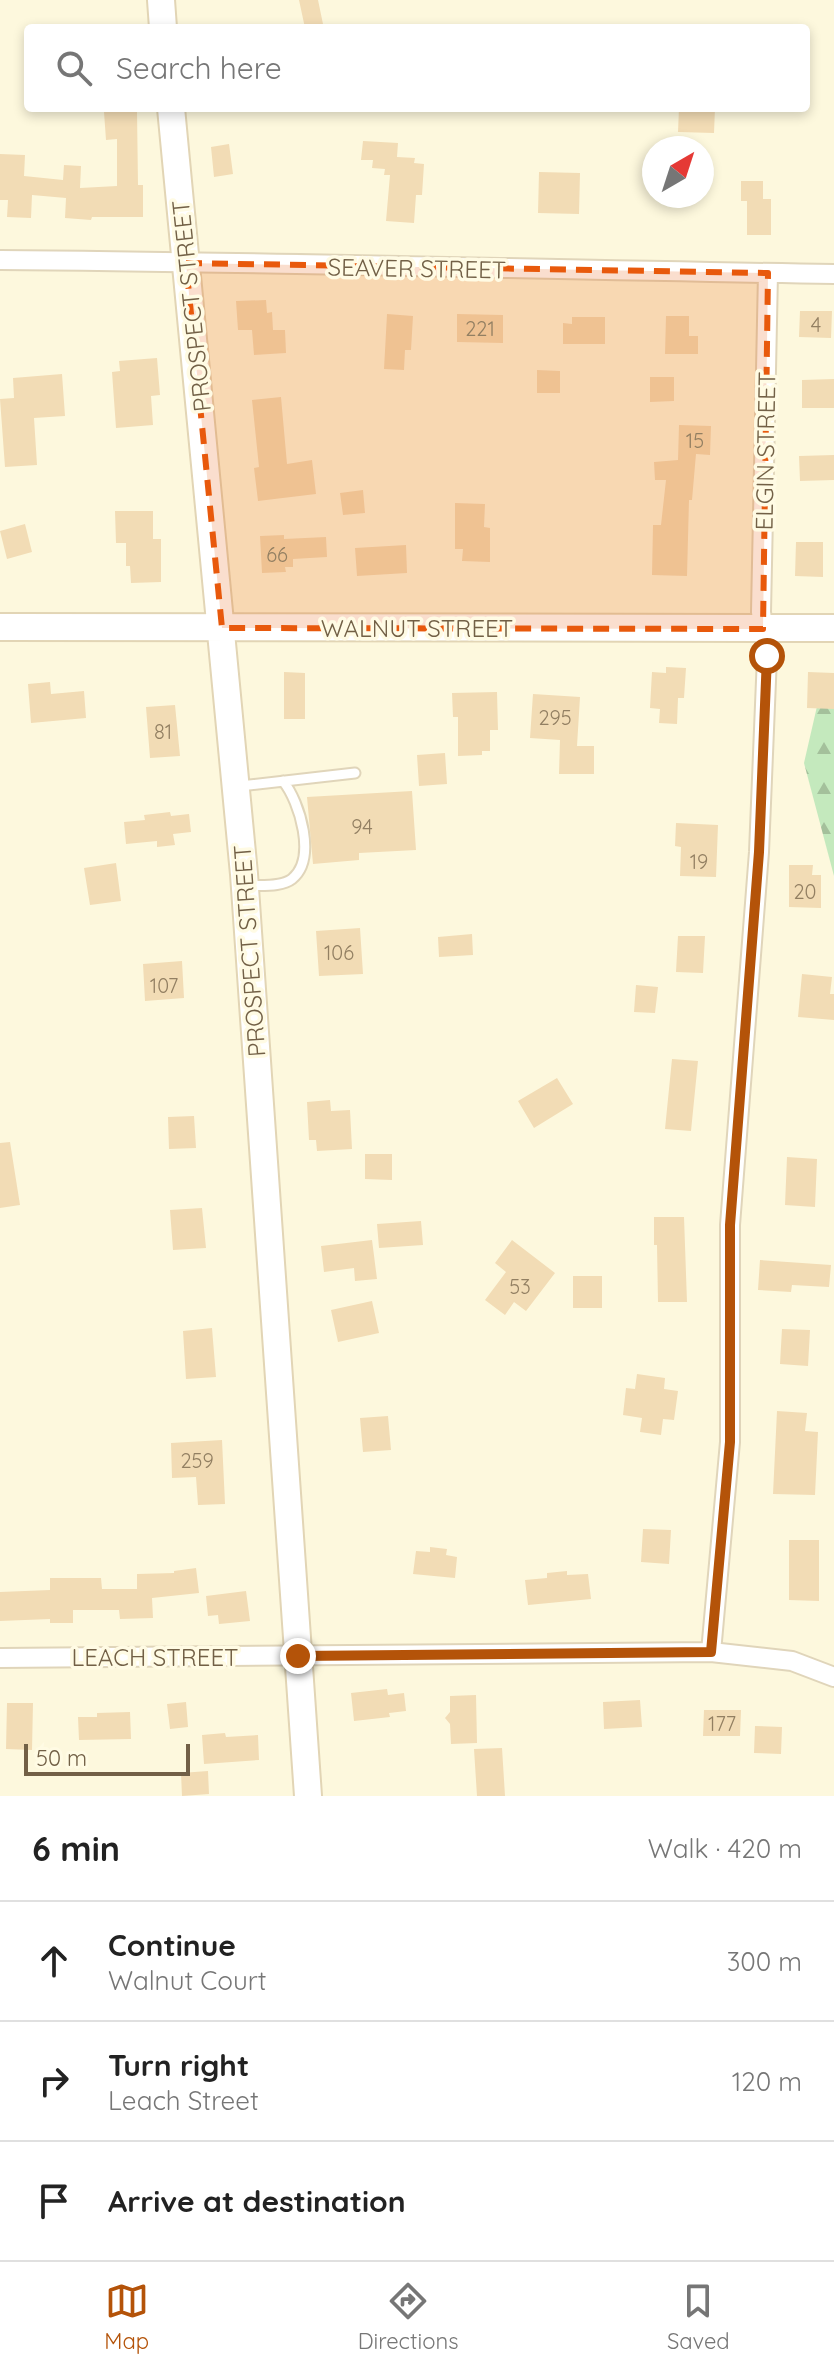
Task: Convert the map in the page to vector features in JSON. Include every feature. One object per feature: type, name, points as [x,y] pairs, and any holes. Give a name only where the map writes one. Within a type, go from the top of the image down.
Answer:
[{"type":"street","points":[[161,0],[163,24]]},
{"type":"street","name":"PROSPECT STREET","points":[[171,112],[245,886],[308,1796]]},
{"type":"street","name":"SEAVER STREET","points":[[0,260],[834,274]]},
{"type":"street","name":"ELGIN STREET","points":[[711,1652],[730,1442],[730,1225],[759,852],[767,656],[761,612],[768,273]]},
{"type":"street","name":"WALNUT STREET","points":[[0,627],[834,628]]},
{"type":"street","name":"LEACH STREET","points":[[0,1658],[711,1652],[792,1661],[834,1677]]},
{"type":"lane","points":[[236,787],[355,773]]},
{"type":"lane","points":[[245,886],[287,882],[301,865],[304,848],[300,812],[283,781]]},
{"type":"highlighted area","points":[[186,263],[768,273],[763,629],[222,628]]},
{"type":"green space","points":[[834,695],[834,876],[804,763],[818,702]]},
{"type":"building","points":[[299,0],[318,0],[323,24],[304,24]]},
{"type":"building","points":[[104,112],[137,112],[138,185],[143,185],[143,217],[65,218],[66,198],[32,195],[31,218],[7,217],[8,200],[0,200],[0,154],[25,155],[24,176],[63,180],[64,165],[81,166],[80,188],[117,186],[117,139],[106,140]]},
{"type":"building","points":[[679,112],[715,112],[714,133],[678,132]]},
{"type":"building","points":[[363,141],[398,143],[397,157],[415,158],[414,163],[424,164],[422,195],[416,195],[414,223],[386,221],[390,175],[384,175],[385,169],[372,168],[373,160],[361,160]]},
{"type":"building","points":[[229,144],[233,174],[214,177],[211,147]]},
{"type":"building","points":[[539,172],[580,173],[579,214],[538,213]]},
{"type":"building","points":[[741,181],[763,181],[763,199],[771,199],[771,235],[747,235],[747,201],[741,201]]},
{"type":"building","points":[[266,300],[267,313],[272,312],[273,330],[285,330],[286,353],[254,355],[252,330],[238,330],[236,301]]},
{"type":"building","points":[[800,311],[832,311],[831,338],[799,337]]},
{"type":"building","points":[[387,314],[413,316],[411,350],[405,350],[404,370],[384,369]]},
{"type":"building","points":[[457,314],[503,315],[503,343],[457,342]]},
{"type":"building","points":[[666,316],[689,316],[689,336],[698,336],[698,354],[665,354]]},
{"type":"building","points":[[572,317],[605,317],[605,344],[563,344],[563,323],[572,324]]},
{"type":"building","points":[[157,358],[160,395],[151,396],[153,425],[116,428],[112,372],[120,371],[119,361]]},
{"type":"building","points":[[537,370],[560,371],[560,393],[537,393]]},
{"type":"building","points":[[62,374],[65,416],[34,418],[37,465],[5,467],[0,399],[14,398],[13,378]]},
{"type":"building","points":[[650,377],[674,377],[674,401],[650,402]]},
{"type":"building","points":[[834,379],[834,408],[802,408],[802,380]]},
{"type":"building","points":[[281,397],[287,464],[312,460],[316,494],[258,501],[254,468],[259,467],[252,400]]},
{"type":"building","points":[[679,425],[711,426],[710,455],[696,454],[692,500],[689,500],[687,576],[652,575],[653,525],[661,525],[666,480],[655,480],[654,462],[678,460]]},
{"type":"building","points":[[834,455],[834,480],[800,481],[799,456]]},
{"type":"building","points":[[363,490],[365,513],[343,515],[340,493]]},
{"type":"building","points":[[455,503],[485,504],[484,527],[490,528],[490,562],[462,561],[463,549],[455,549]]},
{"type":"building","points":[[115,511],[153,511],[153,539],[161,539],[161,582],[131,583],[130,566],[126,566],[126,543],[116,543]]},
{"type":"building","points":[[25,524],[32,552],[7,559],[0,531]]},
{"type":"building","points":[[284,535],[284,539],[326,537],[327,557],[293,559],[293,567],[285,567],[286,572],[262,573],[260,536]]},
{"type":"building","points":[[796,542],[823,542],[823,577],[795,576]]},
{"type":"building","points":[[406,545],[407,573],[357,576],[355,548]]},
{"type":"building","points":[[666,667],[686,668],[684,698],[678,698],[677,724],[659,723],[660,709],[650,708],[652,672],[666,673]]},
{"type":"building","points":[[284,672],[305,673],[305,719],[284,719]]},
{"type":"building","points":[[808,672],[834,673],[834,709],[807,708]]},
{"type":"building","points":[[50,682],[51,694],[84,691],[86,718],[31,723],[28,684]]},
{"type":"building","points":[[497,692],[498,730],[490,730],[490,751],[482,751],[482,755],[458,756],[458,717],[453,717],[452,693]]},
{"type":"building","points":[[533,694],[580,697],[577,746],[594,746],[594,774],[559,774],[560,740],[530,738]]},
{"type":"building","points":[[175,705],[180,756],[150,758],[146,707]]},
{"type":"building","points":[[445,753],[447,784],[419,786],[417,755]]},
{"type":"building","points":[[412,791],[416,850],[359,853],[359,860],[313,864],[307,797]]},
{"type":"building","points":[[170,812],[171,816],[189,814],[191,832],[173,834],[175,845],[157,847],[157,841],[126,844],[124,822],[145,820],[144,815]]},
{"type":"building","points":[[676,823],[718,825],[716,877],[680,876],[681,847],[675,846]]},
{"type":"building","points":[[116,863],[121,901],[90,905],[84,868]]},
{"type":"building","points":[[789,865],[813,865],[812,875],[821,875],[821,908],[789,907]]},
{"type":"building","points":[[360,928],[363,974],[319,976],[316,931]]},
{"type":"building","points":[[472,934],[473,955],[439,957],[438,937]]},
{"type":"building","points":[[678,936],[705,936],[703,973],[676,972]]},
{"type":"building","points":[[182,961],[184,998],[145,1001],[143,964]]},
{"type":"building","points":[[802,974],[832,977],[830,994],[834,994],[834,1020],[798,1017]]},
{"type":"building","points":[[636,985],[658,987],[655,1013],[634,1012]]},
{"type":"building","points":[[672,1059],[698,1061],[691,1131],[665,1129]]},
{"type":"building","points":[[557,1078],[573,1104],[534,1128],[518,1101]]},
{"type":"building","points":[[330,1100],[331,1111],[350,1110],[352,1149],[317,1151],[316,1140],[309,1140],[307,1102]]},
{"type":"building","points":[[194,1116],[196,1148],[169,1149],[168,1117]]},
{"type":"building","points":[[10,1142],[20,1205],[0,1208],[0,1143]]},
{"type":"building","points":[[365,1154],[392,1154],[392,1180],[365,1179]]},
{"type":"building","points":[[787,1157],[817,1159],[815,1207],[785,1205]]},
{"type":"building","points":[[202,1208],[206,1248],[173,1250],[170,1210]]},
{"type":"building","points":[[654,1217],[684,1217],[687,1302],[658,1302]]},
{"type":"building","points":[[421,1221],[423,1245],[379,1248],[377,1224]]},
{"type":"building","points":[[372,1240],[377,1279],[355,1281],[354,1268],[324,1272],[321,1246]]},
{"type":"building","points":[[512,1240],[555,1273],[526,1311],[514,1302],[505,1315],[485,1300],[506,1272],[495,1263]]},
{"type":"building","points":[[760,1260],[831,1265],[829,1287],[792,1285],[791,1292],[758,1290]]},
{"type":"building","points":[[573,1276],[602,1276],[602,1308],[573,1308]]},
{"type":"building","points":[[372,1301],[379,1333],[338,1342],[331,1310]]},
{"type":"building","points":[[212,1328],[216,1377],[186,1379],[183,1331]]},
{"type":"building","points":[[782,1329],[810,1330],[808,1366],[780,1364]]},
{"type":"building","points":[[637,1374],[665,1378],[664,1389],[678,1391],[674,1420],[663,1419],[661,1435],[640,1432],[642,1418],[623,1415],[626,1388],[635,1389]]},
{"type":"building","points":[[777,1411],[807,1413],[805,1431],[818,1432],[815,1495],[773,1494]]},
{"type":"building","points":[[388,1416],[391,1450],[363,1452],[360,1418]]},
{"type":"building","points":[[222,1440],[225,1504],[198,1505],[196,1477],[172,1478],[171,1443]]},
{"type":"building","points":[[643,1529],[671,1530],[669,1564],[641,1562]]},
{"type":"building","points":[[789,1540],[819,1540],[819,1601],[789,1600]]},
{"type":"building","points":[[430,1547],[447,1549],[446,1555],[457,1557],[455,1578],[413,1574],[416,1551],[430,1552]]},
{"type":"building","points":[[196,1568],[199,1593],[152,1598],[153,1618],[120,1619],[119,1610],[73,1610],[73,1623],[50,1623],[50,1619],[0,1621],[0,1592],[50,1590],[50,1578],[101,1578],[102,1589],[137,1589],[137,1574],[174,1573]]},
{"type":"building","points":[[567,1571],[567,1575],[588,1574],[591,1599],[528,1605],[525,1580],[547,1578],[547,1573]]},
{"type":"building","points":[[246,1591],[250,1621],[219,1624],[218,1615],[208,1616],[206,1596]]},
{"type":"building","points":[[387,1689],[388,1695],[404,1693],[406,1711],[389,1713],[390,1717],[354,1721],[351,1693]]},
{"type":"building","points":[[476,1695],[477,1743],[451,1744],[450,1724],[445,1718],[450,1712],[450,1696]]},
{"type":"building","points":[[640,1700],[642,1727],[604,1729],[603,1702]]},
{"type":"building","points":[[186,1702],[188,1727],[170,1729],[167,1704]]},
{"type":"building","points":[[7,1703],[33,1703],[32,1750],[6,1749]]},
{"type":"building","points":[[704,1710],[741,1710],[740,1736],[703,1736]]},
{"type":"building","points":[[130,1712],[131,1739],[79,1740],[78,1717]]},
{"type":"building","points":[[755,1726],[782,1727],[781,1754],[754,1753]]},
{"type":"building","points":[[225,1733],[226,1737],[258,1735],[259,1760],[204,1764],[202,1735]]},
{"type":"building","points":[[502,1748],[505,1796],[477,1796],[474,1749]]},
{"type":"building","points":[[208,1771],[209,1794],[182,1796],[181,1773]]},
{"type":"route","points":[[298,1656],[711,1652],[730,1442],[730,1225],[759,852],[767,656]]}]
